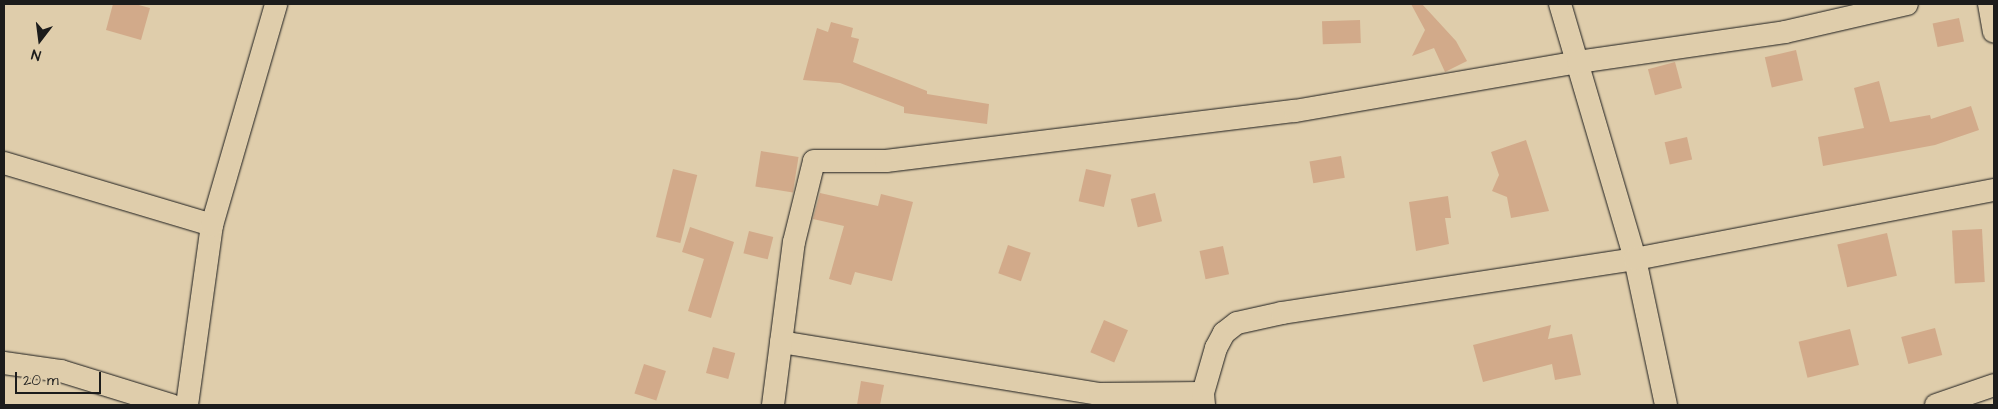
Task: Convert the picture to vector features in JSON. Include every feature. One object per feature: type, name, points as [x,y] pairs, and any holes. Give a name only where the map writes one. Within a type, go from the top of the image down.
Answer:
[{"type":"street","points":[[187,405],[212,225],[276,4]]},
{"type":"street","points":[[1560,4],[1634,259],[1666,405]]},
{"type":"street","points":[[773,405],[794,242],[814,161],[886,161],[1077,140],[1295,111],[1578,62],[1785,32],[1907,4]]},
{"type":"street","points":[[1989,4],[1994,32]]},
{"type":"street","points":[[4,163],[212,225]]},
{"type":"street","points":[[781,342],[1100,394],[1204,399],[1216,348],[1224,333],[1237,323],[1282,313],[1634,259],[1994,190]]},
{"type":"street","points":[[4,363],[61,371],[172,405]]},
{"type":"street","points":[[1936,405],[1994,386]]},
{"type":"building","points":[[113,4],[135,4],[150,8],[141,40],[106,30]]},
{"type":"building","points":[[1411,4],[1422,4],[1456,41],[1467,61],[1445,72],[1434,48],[1412,56],[1425,30]]},
{"type":"building","points":[[1959,18],[1964,41],[1938,47],[1933,24]]},
{"type":"building","points":[[1360,20],[1361,43],[1323,44],[1322,21]]},
{"type":"building","points":[[831,22],[853,28],[851,37],[859,39],[853,62],[927,91],[927,94],[989,104],[987,124],[904,113],[904,107],[840,83],[803,80],[817,28],[828,32]]},
{"type":"building","points":[[1796,50],[1803,80],[1772,87],[1765,57]]},
{"type":"building","points":[[1675,62],[1682,88],[1655,95],[1648,69]]},
{"type":"building","points":[[1879,81],[1890,122],[1930,115],[1931,119],[1971,106],[1979,130],[1935,145],[1823,166],[1818,137],[1864,128],[1854,88]]},
{"type":"building","points":[[1687,137],[1692,159],[1670,165],[1665,142]]},
{"type":"building","points":[[1526,140],[1549,211],[1511,218],[1507,197],[1492,191],[1499,175],[1491,152]]},
{"type":"building","points":[[761,151],[799,157],[793,193],[755,187]]},
{"type":"building","points":[[1341,156],[1345,178],[1313,183],[1309,162]]},
{"type":"building","points":[[673,169],[697,175],[680,243],[656,237]]},
{"type":"building","points":[[1086,169],[1111,175],[1104,207],[1079,201]]},
{"type":"building","points":[[820,193],[878,206],[881,194],[913,202],[892,281],[855,272],[851,285],[829,279],[844,226],[813,219]]},
{"type":"building","points":[[1155,193],[1162,221],[1138,227],[1131,199]]},
{"type":"building","points":[[1448,196],[1451,218],[1445,218],[1449,244],[1416,251],[1409,202]]},
{"type":"building","points":[[690,227],[734,242],[711,318],[688,311],[704,259],[682,252]]},
{"type":"building","points":[[1982,229],[1985,282],[1955,283],[1952,231]]},
{"type":"building","points":[[749,231],[773,237],[768,259],[743,253]]},
{"type":"building","points":[[1887,233],[1897,276],[1847,287],[1837,244]]},
{"type":"building","points":[[1008,245],[1031,253],[1021,281],[998,273]]},
{"type":"building","points":[[1223,246],[1229,274],[1206,279],[1200,251]]},
{"type":"building","points":[[1104,320],[1128,330],[1114,362],[1090,352]]},
{"type":"building","points":[[1551,325],[1548,339],[1572,334],[1581,375],[1555,380],[1552,364],[1483,382],[1473,345]]},
{"type":"building","points":[[1935,328],[1942,355],[1908,364],[1901,337]]},
{"type":"building","points":[[1850,329],[1859,365],[1808,378],[1799,342]]},
{"type":"building","points":[[713,347],[735,353],[728,379],[706,373]]},
{"type":"building","points":[[644,364],[666,371],[656,401],[634,393]]},
{"type":"building","points":[[861,381],[884,385],[880,405],[857,405]]}]
